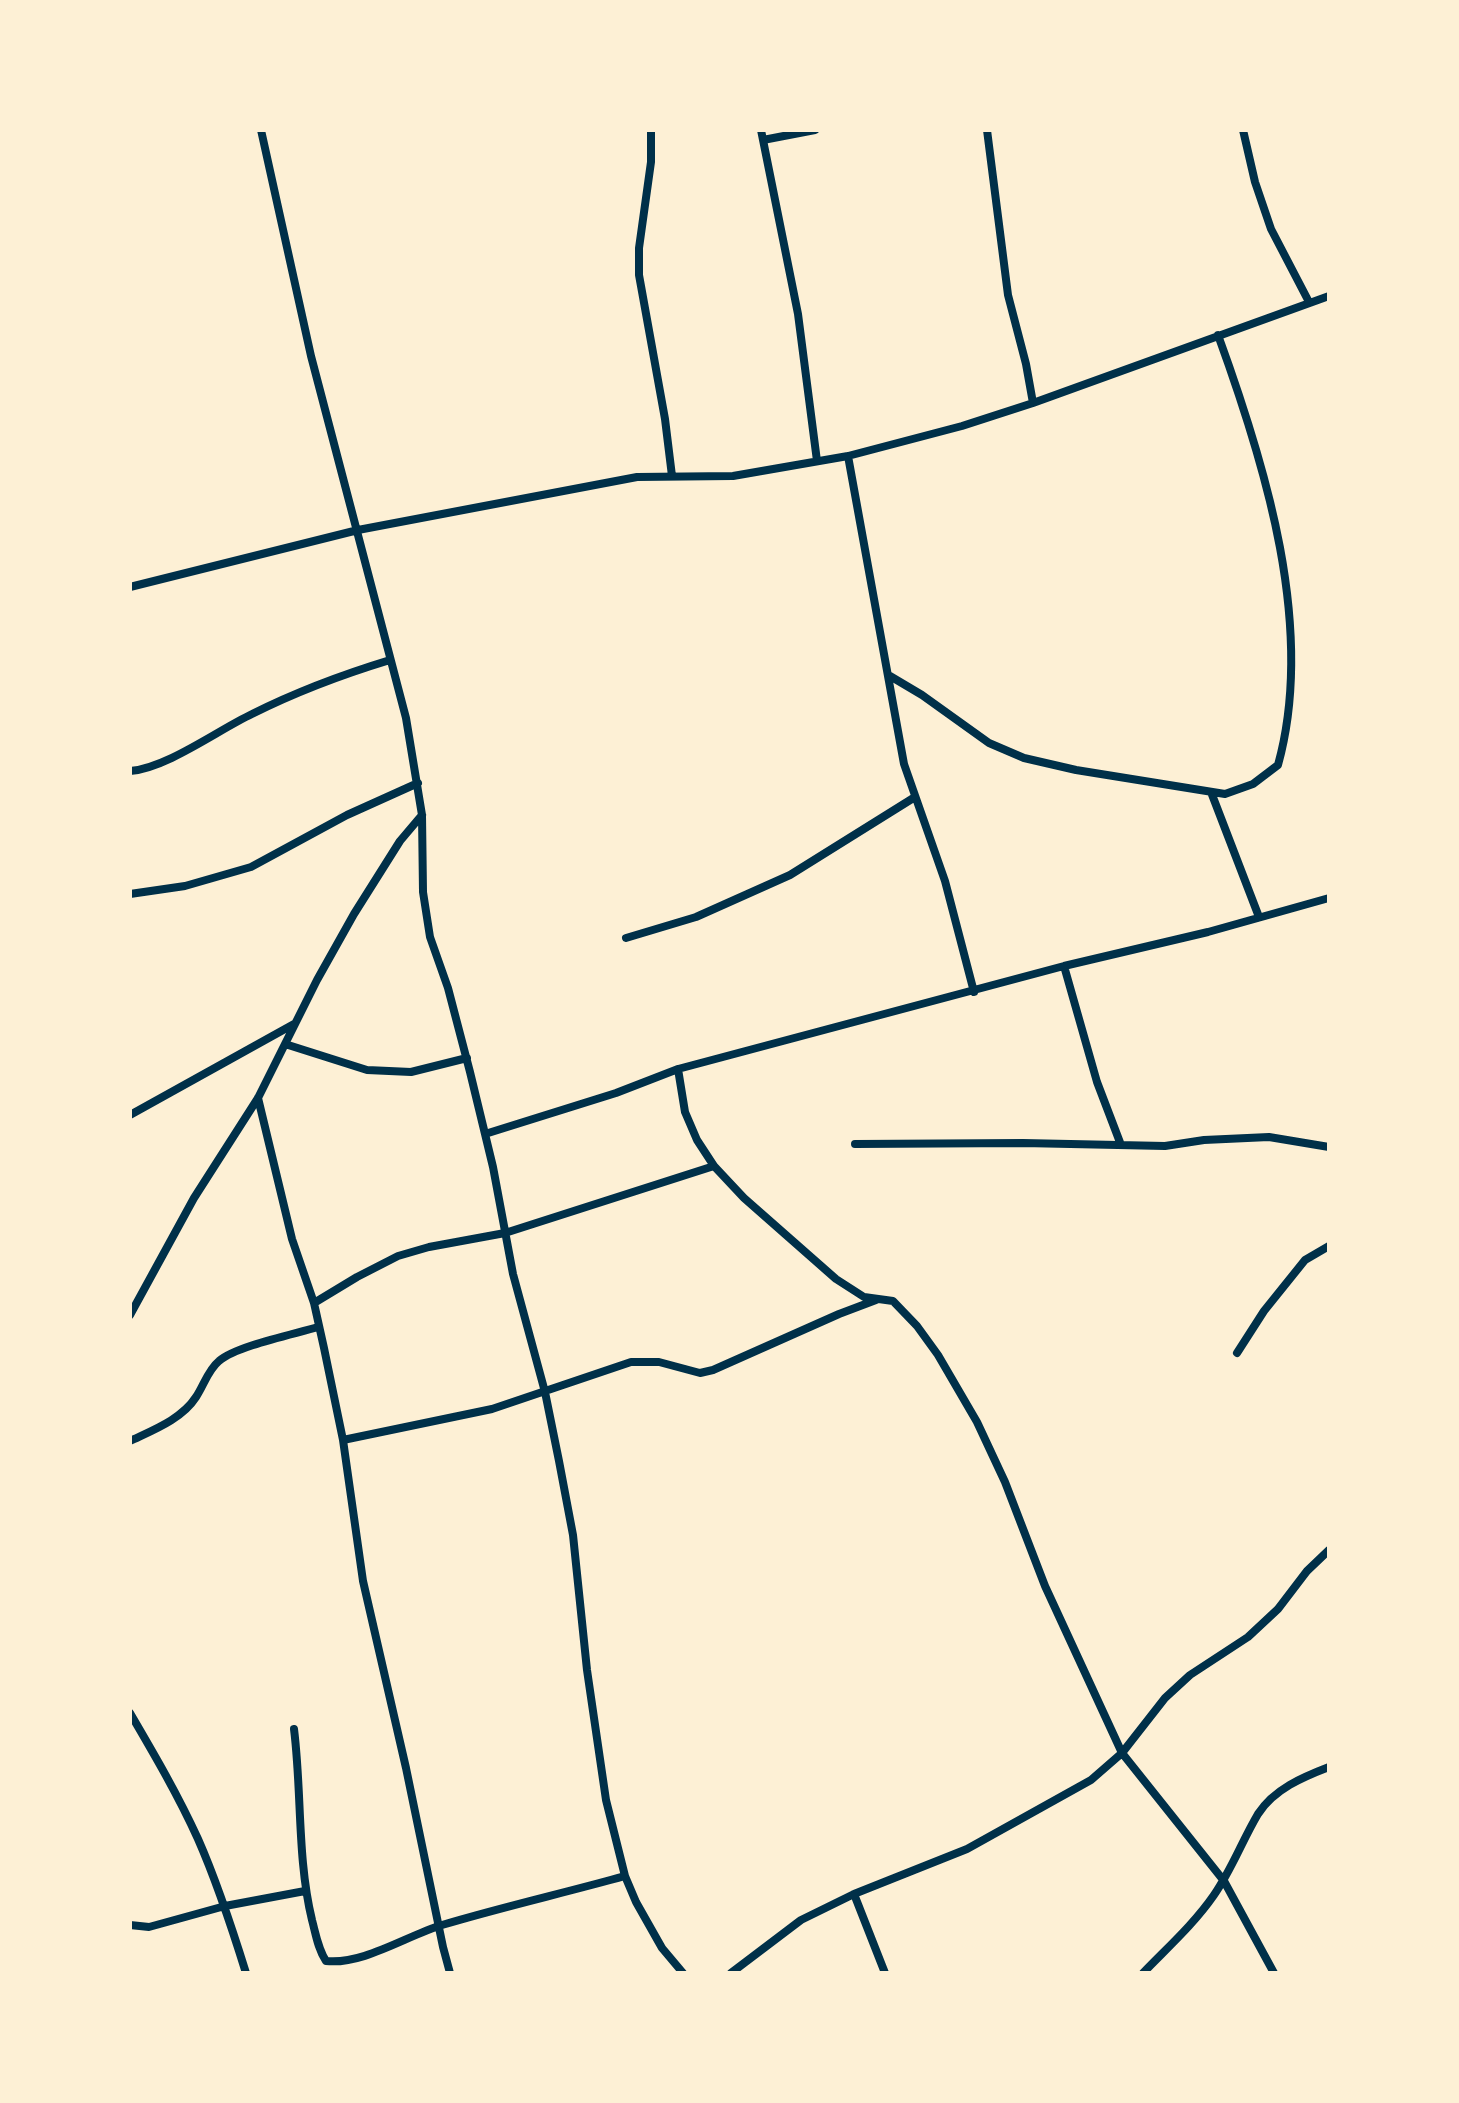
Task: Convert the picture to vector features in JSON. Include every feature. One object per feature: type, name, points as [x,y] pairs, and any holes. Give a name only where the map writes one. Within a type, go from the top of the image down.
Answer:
[{"type":"street","points":[[261,130],[311,356],[406,718],[422,815],[423,892],[430,937],[467,1058],[532,1349],[545,1392],[573,1535],[587,1670],[606,1800],[625,1876],[650,1929],[683,1973]]},
{"type":"street","points":[[651,130],[651,162],[639,248],[639,275],[672,476]]},
{"type":"street","points":[[761,130],[798,314],[817,461]]},
{"type":"street","points":[[763,140],[815,130]]},
{"type":"street","points":[[987,130],[1008,295],[1033,403]]},
{"type":"street","points":[[1243,130],[1255,182],[1271,229],[1309,302]]},
{"type":"street","points":[[130,587],[358,530],[637,477],[733,476],[848,456],[962,426],[1033,403],[1329,296]]},
{"type":"street","points":[[890,676],[989,743],[1024,758],[1076,770],[1225,794],[1253,784],[1278,765],[1290,701],[1292,655],[1283,574],[1269,490],[1244,406],[1218,335]]},
{"type":"street","points":[[848,456],[904,764],[945,881],[974,992]]},
{"type":"street","points":[[130,771],[156,763],[227,729],[250,714],[390,660]]},
{"type":"street","points":[[130,894],[185,886],[251,867],[347,815],[418,783]]},
{"type":"street","points":[[1211,792],[1259,917]]},
{"type":"street","points":[[626,938],[696,917],[790,875],[915,797]]},
{"type":"street","points":[[130,1315],[194,1198],[258,1098],[354,914],[400,841],[422,815]]},
{"type":"street","points":[[485,1134],[616,1093],[678,1069],[1329,898]]},
{"type":"street","points":[[1064,966],[1097,1082],[1121,1145]]},
{"type":"street","points":[[130,1115],[295,1023]]},
{"type":"street","points":[[285,1044],[367,1070],[411,1072],[467,1058]]},
{"type":"street","points":[[678,1069],[685,1112],[697,1140],[714,1166],[744,1198],[836,1279],[864,1297],[893,1301],[917,1326],[938,1355],[977,1422],[1005,1482],[1045,1586],[1122,1753],[1224,1881],[1274,1973]]},
{"type":"street","points":[[258,1098],[292,1239],[314,1303],[343,1440],[363,1581],[450,1973]]},
{"type":"street","points":[[855,1144],[1165,1146],[1204,1140],[1269,1137],[1329,1147]]},
{"type":"street","points":[[314,1303],[398,1256],[505,1233],[714,1166]]},
{"type":"street","points":[[1237,1353],[1296,1270],[1305,1260],[1329,1246]]},
{"type":"street","points":[[343,1440],[492,1409],[631,1362],[659,1362],[700,1373],[713,1370],[880,1299]]},
{"type":"street","points":[[130,1441],[177,1417],[194,1400],[220,1360],[318,1327]]},
{"type":"street","points":[[731,1973],[801,1920],[854,1894],[932,1865],[1003,1831],[1091,1780],[1122,1753],[1165,1698],[1190,1675],[1248,1637],[1278,1609],[1307,1571],[1329,1551]]},
{"type":"street","points":[[130,1713],[198,1838],[225,1906],[246,1973]]},
{"type":"street","points":[[294,1729],[305,1891],[320,1952],[326,1961],[336,1962],[394,1945],[439,1926],[625,1876]]},
{"type":"street","points":[[1143,1973],[1197,1917],[1224,1881],[1259,1813],[1296,1781],[1329,1767]]},
{"type":"street","points":[[130,1925],[149,1927],[167,1924],[225,1906],[305,1891]]},
{"type":"street","points":[[854,1894],[885,1973]]}]
